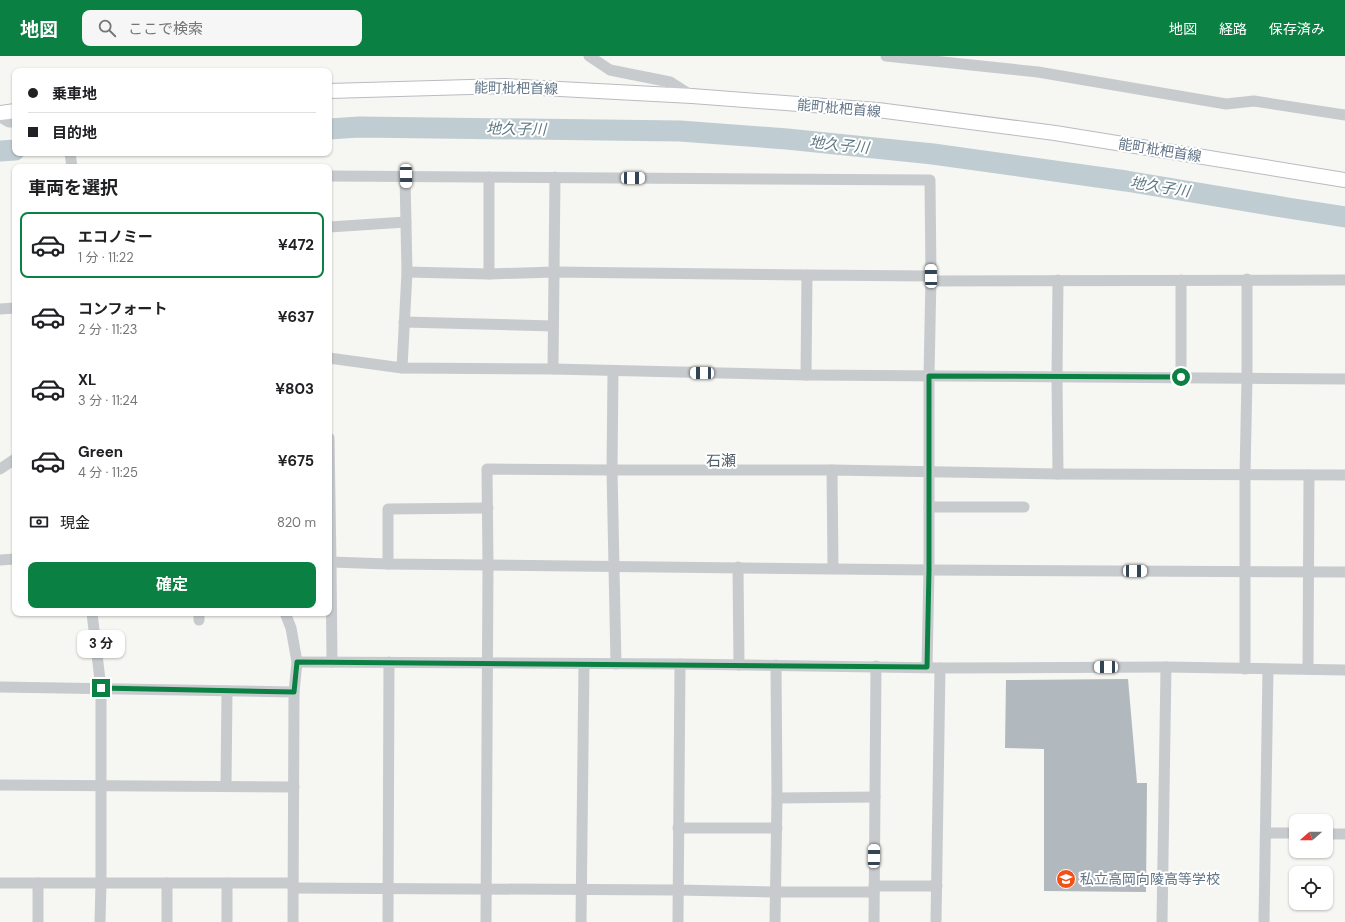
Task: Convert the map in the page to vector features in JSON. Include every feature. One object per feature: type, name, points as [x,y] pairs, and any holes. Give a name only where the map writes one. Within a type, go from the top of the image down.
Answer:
[{"type":"main road","name":"能町枇杷首線","points":[[332,91],[505,86],[692,96],[878,110],[1055,133],[1345,180]]},
{"type":"main road","points":[[0,115],[12,113]]},
{"type":"street","points":[[589,56],[610,70],[670,82],[692,96]]},
{"type":"street","points":[[886,56],[1038,72],[1226,104],[1254,101],[1345,115]]},
{"type":"street","points":[[0,115],[9,122],[12,122]]},
{"type":"street","points":[[332,176],[930,180],[931,278],[927,667]]},
{"type":"street","points":[[402,368],[407,272],[406,176]]},
{"type":"street","points":[[489,177],[489,274]]},
{"type":"street","points":[[553,369],[555,177]]},
{"type":"street","points":[[332,227],[406,222]]},
{"type":"street","points":[[407,272],[489,274],[554,272],[807,275],[1058,280],[1345,280]]},
{"type":"street","points":[[806,375],[807,275]]},
{"type":"street","points":[[1058,280],[1058,474]]},
{"type":"street","points":[[1181,280],[1181,377]]},
{"type":"street","points":[[1245,668],[1247,280]]},
{"type":"street","points":[[0,309],[12,308]]},
{"type":"street","points":[[404,322],[553,326]]},
{"type":"street","points":[[332,358],[402,368],[553,369],[806,375],[1345,379]]},
{"type":"street","points":[[613,371],[612,470],[616,664]]},
{"type":"street","points":[[0,469],[12,461]]},
{"type":"street","points":[[486,922],[488,663],[487,469],[832,470],[1058,474],[1345,475]]},
{"type":"street","points":[[832,470],[833,568]]},
{"type":"street","points":[[1308,669],[1309,475]]},
{"type":"street","points":[[929,507],[1024,507]]},
{"type":"street","points":[[388,564],[388,509],[488,508]]},
{"type":"street","points":[[0,560],[12,559]]},
{"type":"street","points":[[332,562],[388,564],[929,570],[1345,572]]},
{"type":"street","points":[[738,567],[739,665]]},
{"type":"street","points":[[92,616],[101,688],[100,922]]},
{"type":"street","points":[[286,616],[291,628],[297,662],[294,692],[293,922]]},
{"type":"street","points":[[332,616],[332,662]]},
{"type":"street","points":[[297,662],[680,664],[940,668],[1166,667],[1345,670]]},
{"type":"street","points":[[388,922],[389,662]]},
{"type":"street","points":[[581,922],[584,664]]},
{"type":"street","points":[[678,922],[677,890],[680,664]]},
{"type":"street","points":[[775,922],[777,798],[776,665]]},
{"type":"street","points":[[874,922],[876,666]]},
{"type":"street","points":[[1162,922],[1166,667]]},
{"type":"street","points":[[936,922],[940,668]]},
{"type":"street","points":[[1264,922],[1268,669]]},
{"type":"street","points":[[0,687],[294,692]]},
{"type":"street","points":[[226,786],[227,691]]},
{"type":"street","points":[[0,785],[294,787]]},
{"type":"street","points":[[777,798],[875,797]]},
{"type":"street","points":[[678,828],[776,828]]},
{"type":"street","points":[[1266,833],[1289,833]]},
{"type":"street","points":[[1333,834],[1345,834]]},
{"type":"street","points":[[0,883],[227,883],[388,888],[776,892],[936,886]]},
{"type":"street","points":[[38,883],[38,922]]},
{"type":"street","points":[[167,883],[167,922]]},
{"type":"street","points":[[227,883],[227,922]]},
{"type":"building","points":[[1128,679],[1137,783],[1147,783],[1146,892],[1044,891],[1044,749],[1005,748],[1006,680]]},
{"type":"waterway","name":"地久子川","points":[[332,129],[359,127],[680,131],[787,139],[933,154],[1126,181],[1345,217]]},
{"type":"waterway","name":"地久子川","points":[[0,151],[12,150]]},
{"type":"place","name":"私立高岡向陵高等学校","points":[[1066,879]]},
{"type":"district","name":"石瀬","points":[[721,461]]},
{"type":"route","points":[[101,688],[294,692],[297,662],[927,667],[929,570],[929,376],[1181,377]]}]
